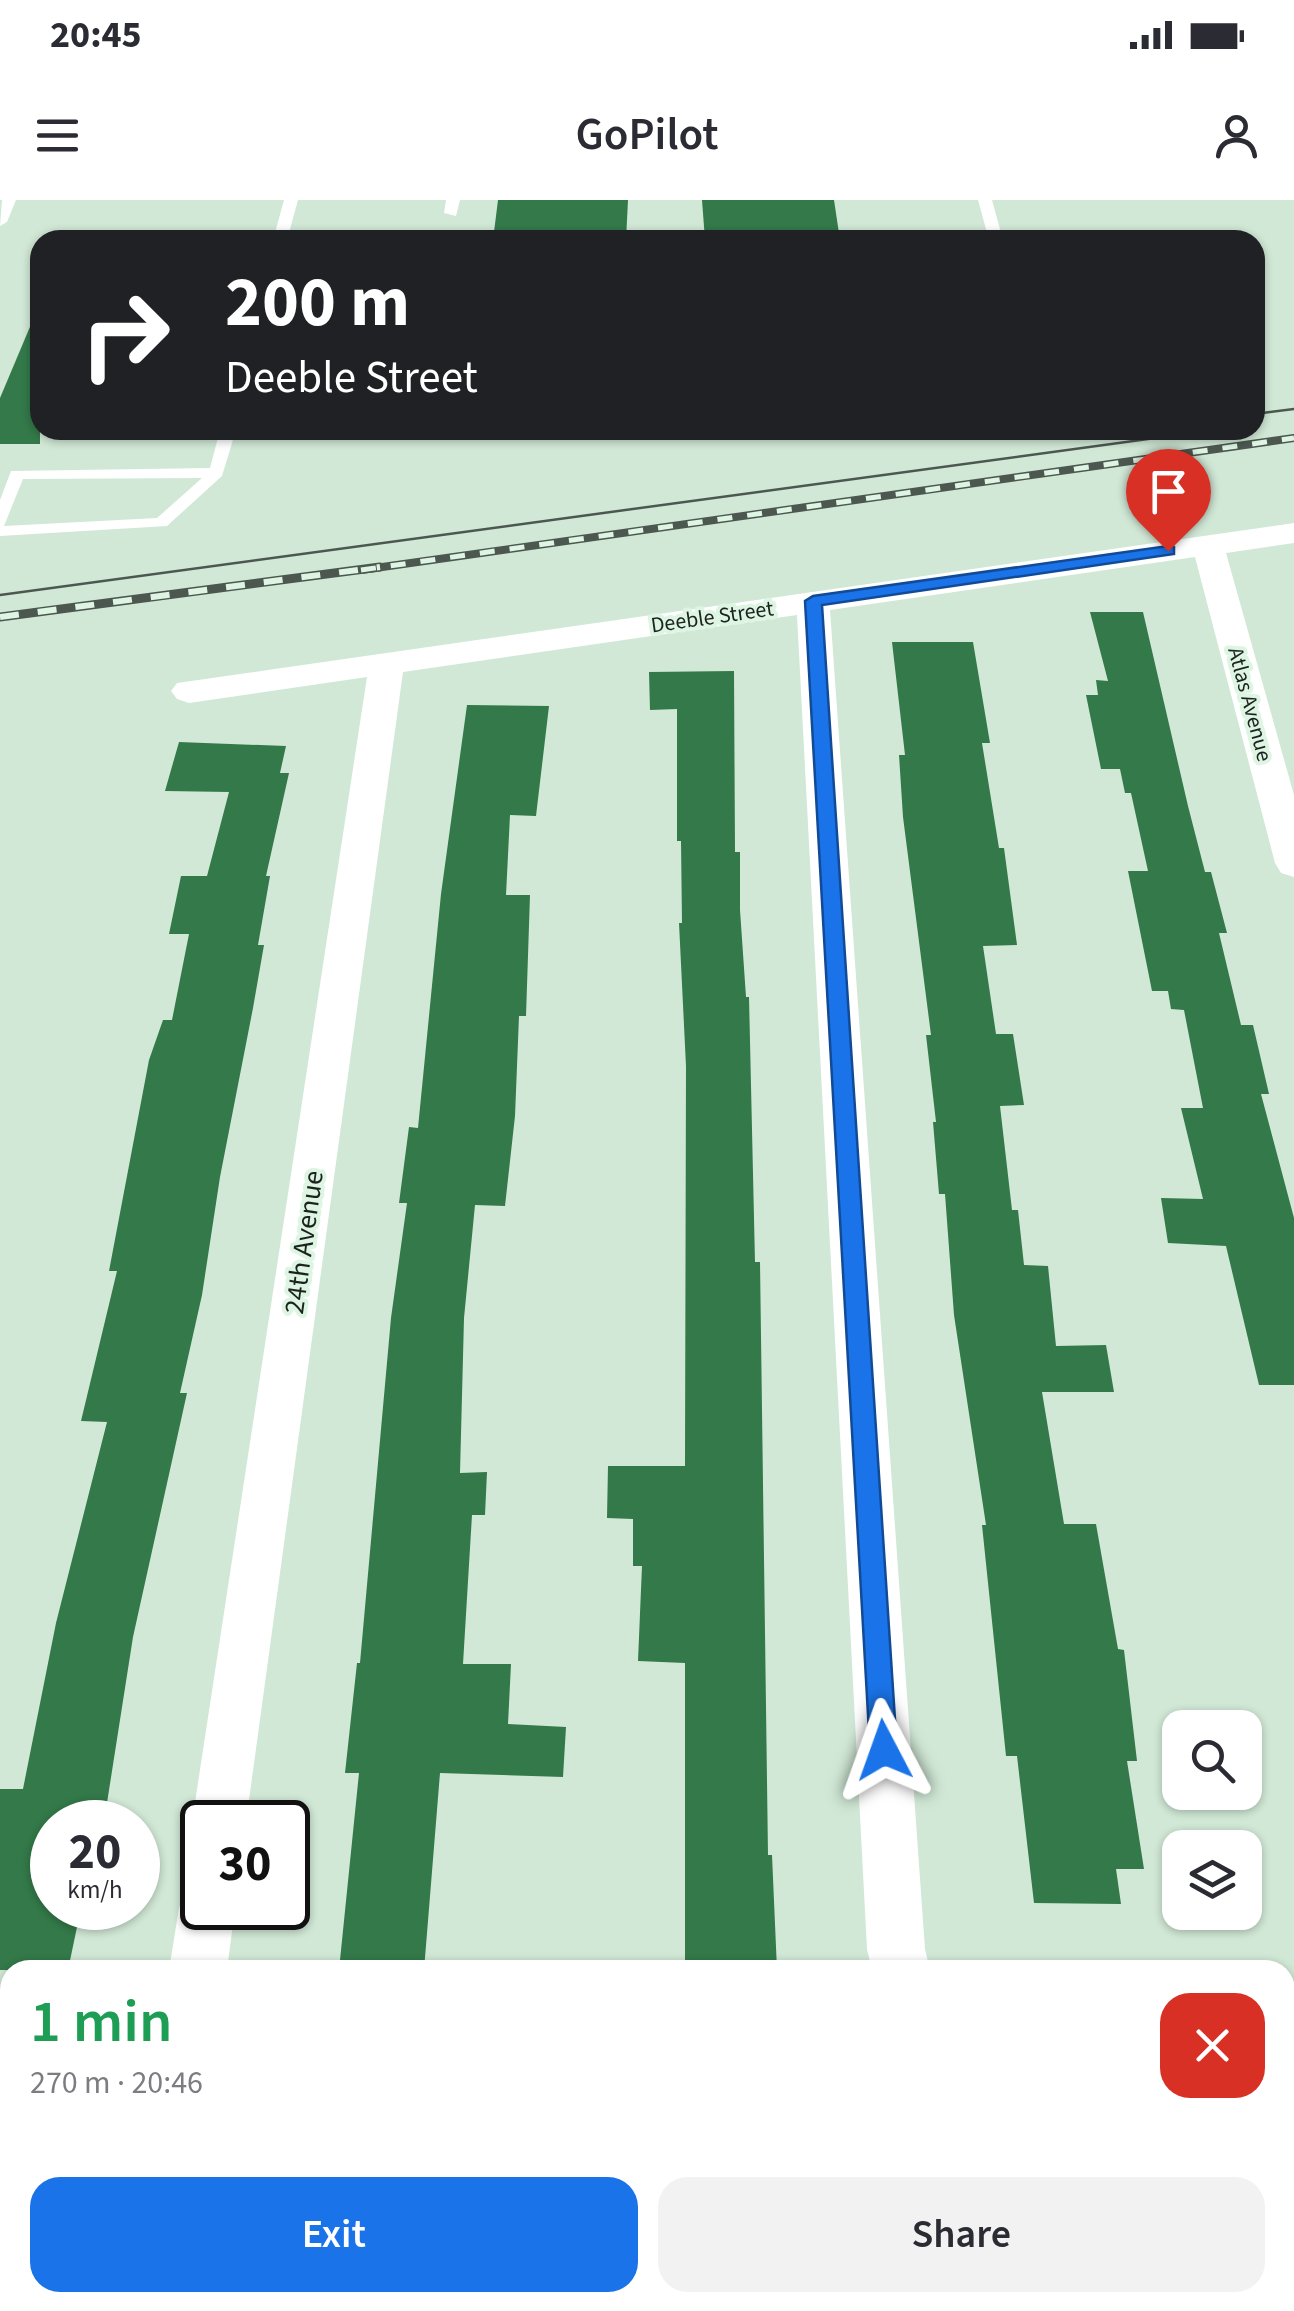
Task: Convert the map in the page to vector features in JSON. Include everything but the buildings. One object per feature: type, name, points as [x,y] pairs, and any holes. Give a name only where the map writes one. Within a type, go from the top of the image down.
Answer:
[{"type":"street","name":"Deeble Street","points":[[189,691],[1294,533]]},
{"type":"street","name":"Atlas Avenue","points":[[1208,545],[1294,863]]},
{"type":"street","points":[[813,601],[899,1960]]},
{"type":"street","name":"24th Avenue","points":[[222,1800],[387,662]]},
{"type":"street","points":[[199,1960],[204,1930]]},
{"type":"lane","points":[[0,222],[9,200]]},
{"type":"lane","points":[[282,230],[290,200]]},
{"type":"lane","points":[[986,200],[994,230]]},
{"type":"lane","points":[[0,531],[161,523],[216,473],[225,440]]},
{"type":"lane","points":[[0,522],[17,474],[216,473]]},
{"type":"tram line","points":[[1265,413],[1294,409]]},
{"type":"tram line","points":[[0,595],[1140,440]]},
{"type":"railway","points":[[361,570],[1294,438]]},
{"type":"railway","points":[[0,617],[380,567]]},
{"type":"route","points":[[884,1750],[813,601],[1168,551]]}]
